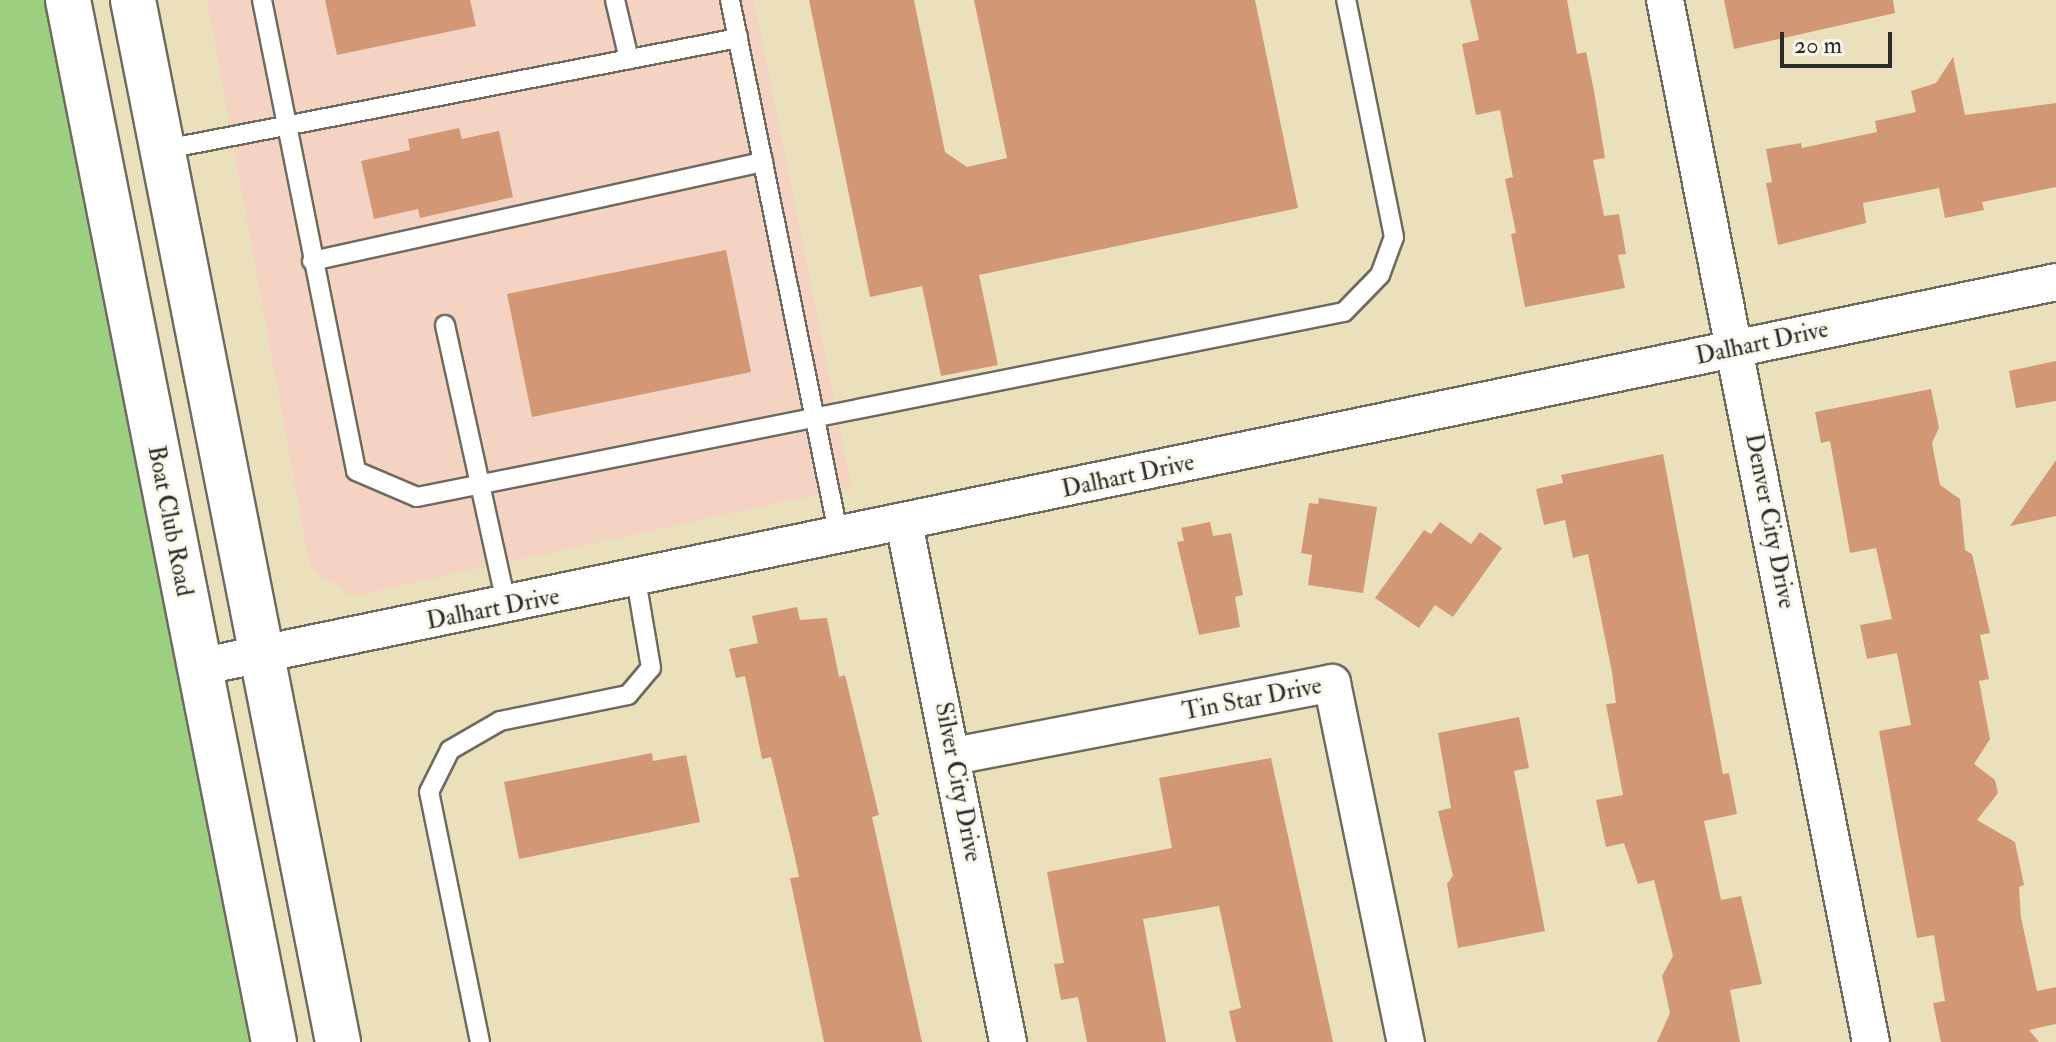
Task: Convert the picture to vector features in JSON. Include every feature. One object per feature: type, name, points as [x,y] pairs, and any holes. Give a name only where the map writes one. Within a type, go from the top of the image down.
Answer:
[{"type":"main road","name":"Boat Club Road","points":[[68,0],[274,1042]]},
{"type":"main road","points":[[133,0],[338,1042]]},
{"type":"street","name":"Denver City Drive","points":[[1665,0],[1871,1042]]},
{"type":"street","name":"Dalhart Drive","points":[[199,667],[507,606],[2056,282]]},
{"type":"street","name":"Silver City Drive","points":[[904,523],[954,756],[1008,1042]]},
{"type":"street","name":"Tin Star Drive","points":[[954,756],[1332,683],[1406,1042]]},
{"type":"lane","points":[[262,0],[284,126],[356,471],[417,497],[485,486],[1344,312],[1380,275],[1394,237],[1346,0]]},
{"type":"lane","points":[[615,0],[629,59]]},
{"type":"lane","points":[[730,0],[839,537]]},
{"type":"lane","points":[[161,150],[738,38]]},
{"type":"lane","points":[[312,261],[763,162]]},
{"type":"lane","points":[[445,325],[485,486],[507,606]]},
{"type":"lane","points":[[480,1042],[429,792],[450,750],[500,721],[628,695],[651,668],[636,579]]},
{"type":"shaded area","points":[[207,0],[754,0],[852,487],[352,596],[310,568]]},
{"type":"green space","points":[[0,0],[44,0],[250,1042],[0,1042]]},
{"type":"building","points":[[325,0],[470,0],[476,26],[337,55]]},
{"type":"building","points":[[809,0],[914,0],[945,152],[967,167],[1007,158],[974,0],[1255,0],[1298,208],[979,275],[998,365],[941,376],[922,286],[870,297]]},
{"type":"building","points":[[1470,0],[1567,0],[1577,54],[1586,52],[1594,91],[1605,158],[1593,160],[1604,216],[1619,214],[1626,254],[1618,255],[1625,288],[1525,307],[1511,234],[1516,233],[1505,179],[1513,177],[1500,110],[1476,115],[1462,44],[1479,40]]},
{"type":"building","points":[[1724,0],[1893,0],[1895,13],[1734,49]]},
{"type":"building","points":[[1953,57],[1965,115],[2056,103],[2056,187],[1982,202],[1984,210],[1945,218],[1939,188],[1863,203],[1866,223],[1778,245],[1766,183],[1772,182],[1766,149],[1801,143],[1802,148],[1877,132],[1875,121],[1916,112],[1911,91],[1936,83]]},
{"type":"building","points":[[459,128],[462,139],[499,131],[513,197],[420,218],[418,209],[374,219],[361,161],[410,150],[408,139]]},
{"type":"building","points":[[726,250],[751,372],[532,417],[507,294]]},
{"type":"building","points":[[2056,361],[2056,401],[2016,408],[2009,371]]},
{"type":"building","points":[[1931,389],[1939,428],[1932,443],[1940,485],[1960,499],[1965,550],[1972,554],[1990,633],[1980,635],[1989,679],[1979,681],[1990,739],[1974,764],[1995,780],[1998,793],[1977,820],[2015,842],[2024,885],[2019,887],[2021,918],[2037,991],[2056,987],[2056,1024],[2029,1030],[2039,1042],[1941,1042],[1933,1003],[1945,1001],[1934,935],[1917,938],[1879,731],[1911,725],[1897,653],[1867,659],[1860,625],[1892,619],[1876,548],[1850,553],[1830,441],[1821,443],[1815,412]]},
{"type":"building","points":[[1663,454],[1723,774],[1729,773],[1737,814],[1704,821],[1721,900],[1741,896],[1762,984],[1730,990],[1740,1042],[1657,1042],[1670,1013],[1662,976],[1673,956],[1654,880],[1638,884],[1624,843],[1606,847],[1596,800],[1623,795],[1606,704],[1616,703],[1612,672],[1588,554],[1573,558],[1565,520],[1544,525],[1536,489],[1563,483],[1561,475]]},
{"type":"building","points":[[2056,460],[2056,516],[2010,526]]},
{"type":"building","points":[[1319,498],[1377,507],[1363,593],[1308,585],[1312,555],[1301,553],[1309,503],[1318,504]]},
{"type":"building","points":[[1210,522],[1213,536],[1231,533],[1243,595],[1235,597],[1240,627],[1199,635],[1177,542],[1184,541],[1181,528]]},
{"type":"building","points":[[1440,522],[1471,544],[1480,532],[1502,548],[1453,617],[1435,605],[1419,628],[1375,598],[1424,530],[1431,534]]},
{"type":"building","points":[[797,607],[800,620],[827,618],[839,677],[845,675],[879,815],[872,817],[922,1042],[824,1042],[790,878],[799,877],[771,757],[762,759],[745,676],[736,678],[729,649],[758,643],[752,616]]},
{"type":"building","points":[[1519,717],[1529,768],[1514,771],[1545,931],[1458,948],[1447,884],[1453,876],[1438,811],[1451,808],[1438,733]]},
{"type":"building","points":[[652,753],[653,761],[686,755],[700,822],[519,859],[504,782]]},
{"type":"building","points":[[1271,758],[1333,1042],[1236,1042],[1229,1011],[1241,1008],[1219,906],[1143,919],[1166,1042],[1087,1042],[1078,997],[1061,1000],[1054,964],[1064,963],[1047,872],[1172,848],[1159,778]]}]
